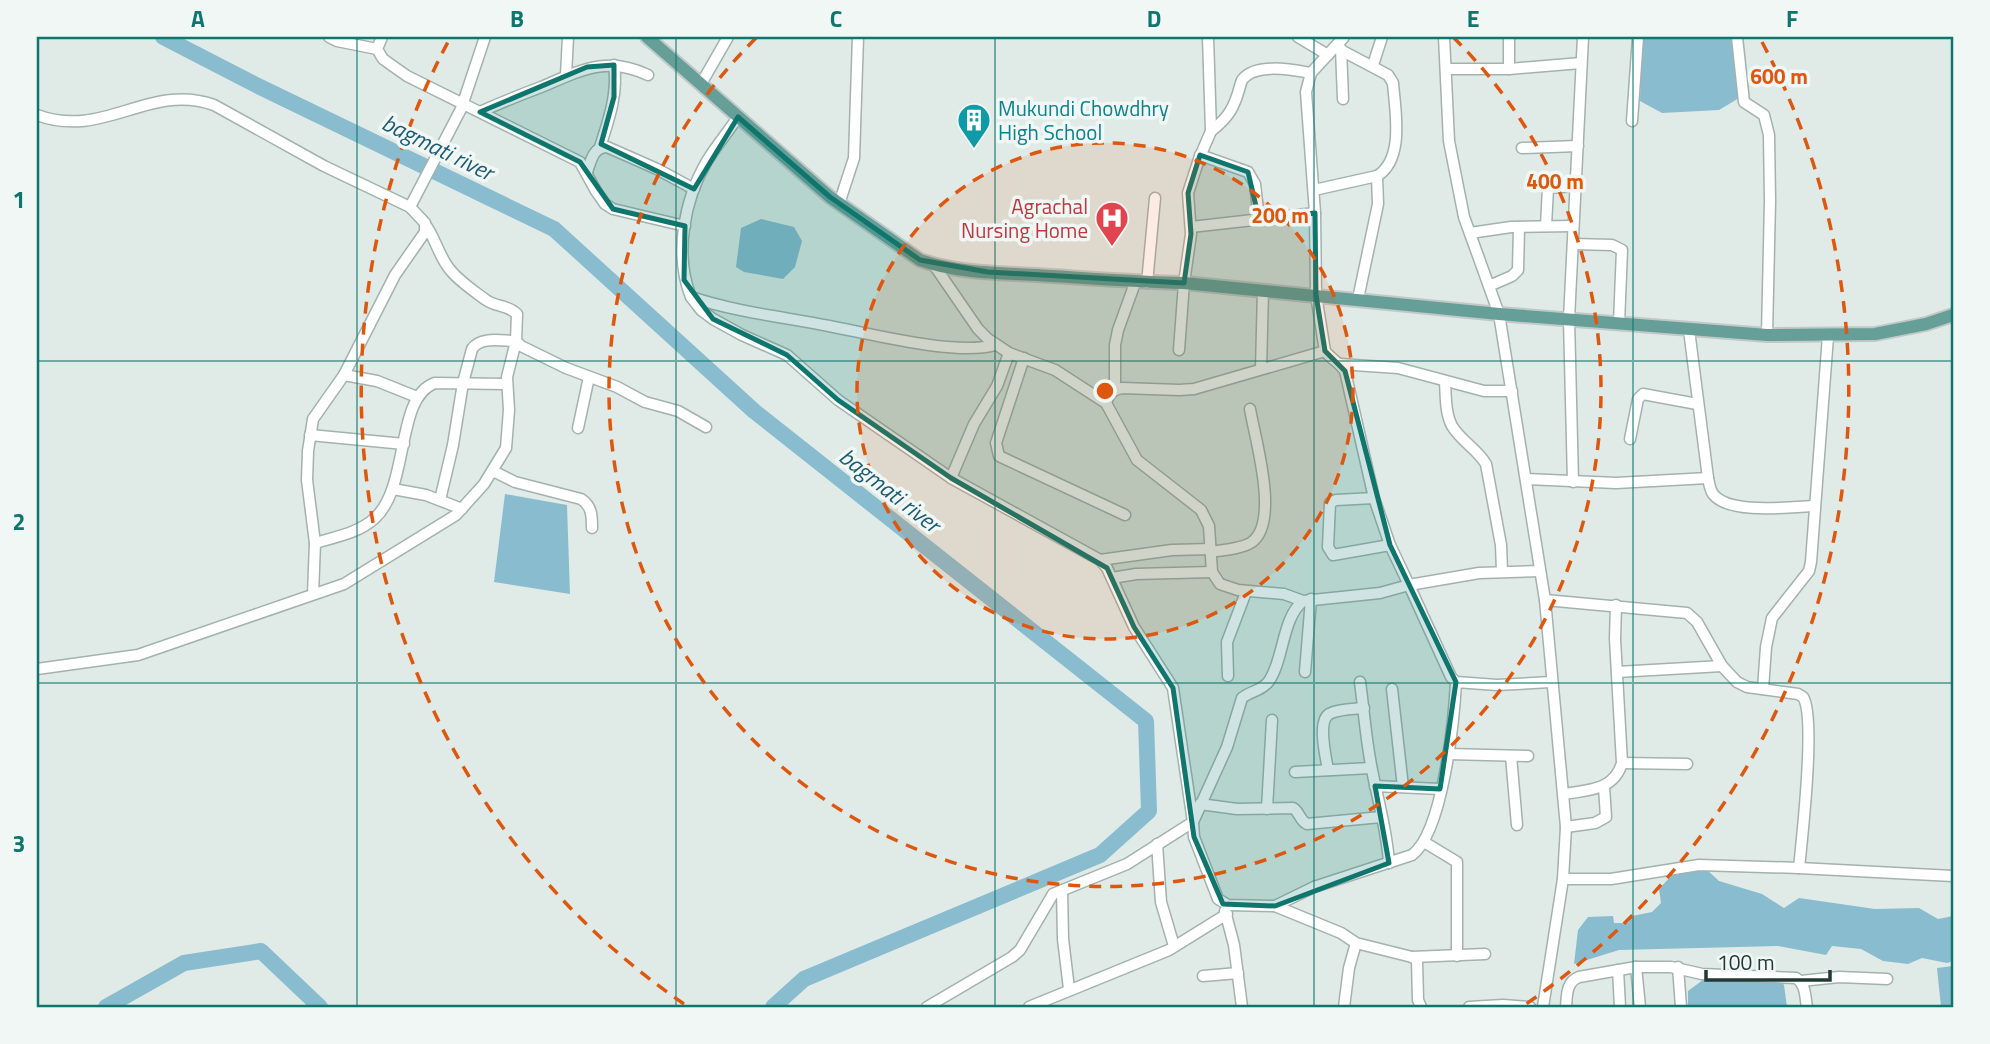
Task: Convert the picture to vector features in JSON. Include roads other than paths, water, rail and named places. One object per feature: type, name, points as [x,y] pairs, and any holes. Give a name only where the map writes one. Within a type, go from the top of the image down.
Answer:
[{"type":"main road","points":[[648,37],[839,204],[920,260],[934,265],[988,272],[1263,290],[1499,314],[1767,335],[1875,334],[1926,324],[1953,315]]},
{"type":"street","points":[[329,37],[377,49],[383,59],[407,76],[462,106],[481,112],[580,162],[605,204],[613,209],[685,226]]},
{"type":"street","points":[[377,49],[382,37]]},
{"type":"street","points":[[410,206],[462,106],[485,37]]},
{"type":"street","points":[[566,75],[569,37]]},
{"type":"street","points":[[701,84],[728,37]]},
{"type":"street","points":[[839,204],[854,158],[858,37]]},
{"type":"street","points":[[1208,37],[1211,131]]},
{"type":"street","points":[[1298,37],[1373,65],[1388,75],[1393,83],[1396,142],[1384,171],[1377,176],[1314,190]]},
{"type":"street","points":[[1344,37],[1311,74],[1306,92],[1314,190],[1316,295],[1325,351],[1345,371],[1374,498],[1390,545],[1451,677],[1456,682],[1497,685],[1551,682]]},
{"type":"street","points":[[1373,65],[1382,37]]},
{"type":"street","points":[[1444,37],[1449,141],[1469,233],[1499,314],[1545,600],[1566,827],[1563,879],[1543,1007]]},
{"type":"street","points":[[1508,37],[1508,69]]},
{"type":"street","points":[[1573,482],[1570,319],[1583,37]]},
{"type":"street","points":[[1632,121],[1637,37]]},
{"type":"street","points":[[1737,37],[1744,102],[1764,115],[1769,135],[1767,335]]},
{"type":"street","points":[[1334,50],[1343,99]]},
{"type":"street","points":[[1446,69],[1508,69],[1581,63]]},
{"type":"street","points":[[481,112],[587,67],[614,65],[648,75]]},
{"type":"street","points":[[587,172],[595,152],[600,147],[614,97],[614,65]]},
{"type":"street","points":[[1180,351],[1184,284],[1190,247],[1188,193],[1211,131],[1230,114],[1242,81],[1247,76],[1282,68],[1311,74]]},
{"type":"street","points":[[37,115],[61,121],[83,122],[167,99],[197,99],[214,105],[324,166],[410,206],[437,241],[452,272],[488,302],[513,310],[517,314],[516,341],[506,384],[509,410],[506,448],[493,471],[463,509],[415,542],[344,584],[138,655],[37,669]]},
{"type":"street","points":[[738,117],[708,159],[694,189],[685,226],[682,267],[691,297],[701,310],[713,319],[787,355],[838,400],[951,478],[1100,560],[1107,568],[1134,627],[1173,688],[1194,837],[1214,891],[1225,909],[1242,1007]]},
{"type":"street","points":[[1522,148],[1577,146]]},
{"type":"street","points":[[600,147],[607,147],[657,169],[694,189]]},
{"type":"street","points":[[1200,155],[1248,172],[1255,184],[1259,219]]},
{"type":"street","points":[[1358,299],[1378,204],[1377,176]]},
{"type":"street","points":[[1546,226],[1548,188],[1576,186]]},
{"type":"street","points":[[1115,389],[1115,345],[1118,330],[1141,283],[1155,198]]},
{"type":"street","points":[[1191,227],[1315,213]]},
{"type":"street","points":[[1469,233],[1519,227],[1573,226]]},
{"type":"street","points":[[313,594],[315,543],[307,480],[313,419],[344,375],[395,275],[426,227]]},
{"type":"street","points":[[1489,286],[1518,270],[1519,227]]},
{"type":"street","points":[[1573,244],[1612,245],[1622,250],[1619,323]]},
{"type":"street","points":[[934,265],[978,329],[995,345],[1055,370],[1106,403],[1137,460],[1206,516],[1212,572],[1220,584],[1246,592],[1284,594],[1307,600],[1380,593],[1479,573],[1540,571]]},
{"type":"street","points":[[1261,369],[1263,290]]},
{"type":"street","points":[[691,297],[736,309],[919,343],[979,349],[995,345]]},
{"type":"street","points":[[1689,330],[1707,478],[1713,494],[1736,506],[1814,506]]},
{"type":"street","points":[[1763,689],[1766,648],[1772,618],[1809,571],[1811,562],[1828,336]]},
{"type":"street","points":[[440,500],[453,445],[463,383],[471,353],[478,342],[516,341],[521,346],[617,387],[645,402],[678,411],[706,428]]},
{"type":"street","points":[[1106,403],[1115,389],[1122,387],[1179,390],[1195,388],[1325,351]]},
{"type":"street","points":[[951,478],[974,424],[998,386],[1009,353]]},
{"type":"street","points":[[1024,358],[996,443],[999,456],[1125,515]]},
{"type":"street","points":[[1340,364],[1398,368],[1484,391],[1511,391]]},
{"type":"street","points":[[344,375],[377,381],[417,397]]},
{"type":"street","points":[[578,428],[589,377]]},
{"type":"street","points":[[1445,382],[1448,414],[1452,425],[1481,455],[1486,464],[1501,545],[1502,571]]},
{"type":"street","points":[[315,543],[359,529],[390,500],[408,422],[417,397],[427,386],[435,383],[506,384]]},
{"type":"street","points":[[1630,439],[1638,399],[1643,394],[1697,404]]},
{"type":"street","points":[[1100,560],[1172,550],[1210,551],[1248,544],[1258,535],[1265,518],[1266,498],[1250,409]]},
{"type":"street","points":[[310,436],[404,444]]},
{"type":"street","points":[[493,471],[515,482],[586,502],[592,512],[592,528]]},
{"type":"street","points":[[1526,479],[1656,482],[1707,478]]},
{"type":"street","points":[[393,489],[440,500],[463,509]]},
{"type":"street","points":[[1374,498],[1336,500],[1330,503],[1328,547],[1333,555],[1390,545]]},
{"type":"street","points":[[1112,578],[1136,574],[1212,572]]},
{"type":"street","points":[[1228,676],[1227,642],[1246,592]]},
{"type":"street","points":[[1305,672],[1307,600]]},
{"type":"street","points":[[927,1007],[1013,957],[1028,939],[1048,898],[1127,864],[1193,822],[1227,747],[1242,698],[1261,689],[1272,677],[1294,611],[1307,600]]},
{"type":"street","points":[[1545,600],[1678,611],[1692,615],[1722,666],[1737,682],[1747,687],[1798,694],[1807,702],[1807,774],[1799,867]]},
{"type":"street","points":[[1564,794],[1604,787],[1620,770],[1622,763],[1616,605]]},
{"type":"street","points":[[1617,672],[1722,666]]},
{"type":"street","points":[[1360,682],[1371,768],[1388,837],[1389,863]]},
{"type":"street","points":[[1029,1007],[1130,967],[1174,946],[1225,909],[1275,906],[1314,887],[1412,855],[1424,842],[1434,822],[1454,720],[1456,682]]},
{"type":"street","points":[[1392,689],[1403,787]]},
{"type":"street","points":[[1328,769],[1324,720],[1336,712],[1364,708]]},
{"type":"street","points":[[1267,809],[1272,720]]},
{"type":"street","points":[[1448,754],[1528,756]]},
{"type":"street","points":[[1511,756],[1517,825]]},
{"type":"street","points":[[1622,763],[1687,764]]},
{"type":"street","points":[[1295,772],[1371,768]]},
{"type":"street","points":[[1375,786],[1440,789]]},
{"type":"street","points":[[1566,827],[1595,823],[1606,817],[1604,787]]},
{"type":"street","points":[[1200,804],[1237,809],[1293,808],[1307,824],[1381,817]]},
{"type":"street","points":[[1424,842],[1457,863],[1457,956]]},
{"type":"street","points":[[1157,844],[1161,902],[1174,946]]},
{"type":"street","points":[[1563,879],[1611,879],[1699,865],[1799,867],[1953,876]]},
{"type":"street","points":[[1062,890],[1063,939],[1069,989]]},
{"type":"street","points":[[1275,906],[1342,933],[1356,943],[1412,957],[1485,954]]},
{"type":"street","points":[[1344,1007],[1349,968],[1356,943]]},
{"type":"street","points":[[1412,957],[1417,960],[1418,1000],[1421,1007]]},
{"type":"street","points":[[1636,967],[1640,1007]]},
{"type":"street","points":[[1566,1007],[1572,980],[1636,967],[1678,967],[1702,974],[1784,976],[1801,981],[1839,977],[1887,979]]},
{"type":"street","points":[[1678,967],[1681,1007]]},
{"type":"street","points":[[1618,970],[1620,1007]]},
{"type":"street","points":[[1203,976],[1238,972]]},
{"type":"street","points":[[1801,981],[1807,1007]]},
{"type":"street","points":[[1469,1007],[1530,1007]]},
{"type":"water","points":[[1642,37],[1732,37],[1739,98],[1719,110],[1662,113],[1640,101]]},
{"type":"water","points":[[761,219],[794,227],[802,241],[795,267],[783,279],[744,272],[736,267],[741,228]]},
{"type":"water","points":[[505,494],[567,505],[570,594],[494,582]]},
{"type":"water","points":[[1706,869],[1719,881],[1762,894],[1784,908],[1799,898],[1875,909],[1919,908],[1938,919],[1953,916],[1953,961],[1947,963],[1922,958],[1908,964],[1883,961],[1861,949],[1832,946],[1826,955],[1778,946],[1619,950],[1574,964],[1578,930],[1588,917],[1613,916],[1614,923],[1628,923],[1632,916],[1652,912],[1661,903],[1659,889],[1674,873]]},
{"type":"water","points":[[1953,966],[1953,1007],[1941,1007],[1937,968]]},
{"type":"water","points":[[1707,977],[1780,980],[1784,985],[1787,1007],[1688,1007],[1688,991]]},
{"type":"waterway","name":"bagmati river","points":[[163,37],[258,86],[554,229],[754,411],[1146,721],[1149,811],[1100,855],[804,979],[773,1007]]},
{"type":"waterway","name":"bagmati river","points":[[106,1007],[184,963],[261,951],[320,1007]]},
{"type":"place","name":"Mukundi Chowdhry High School","points":[[974,150]]},
{"type":"place","name":"Agrachal Nursing Home","points":[[1112,248]]}]
